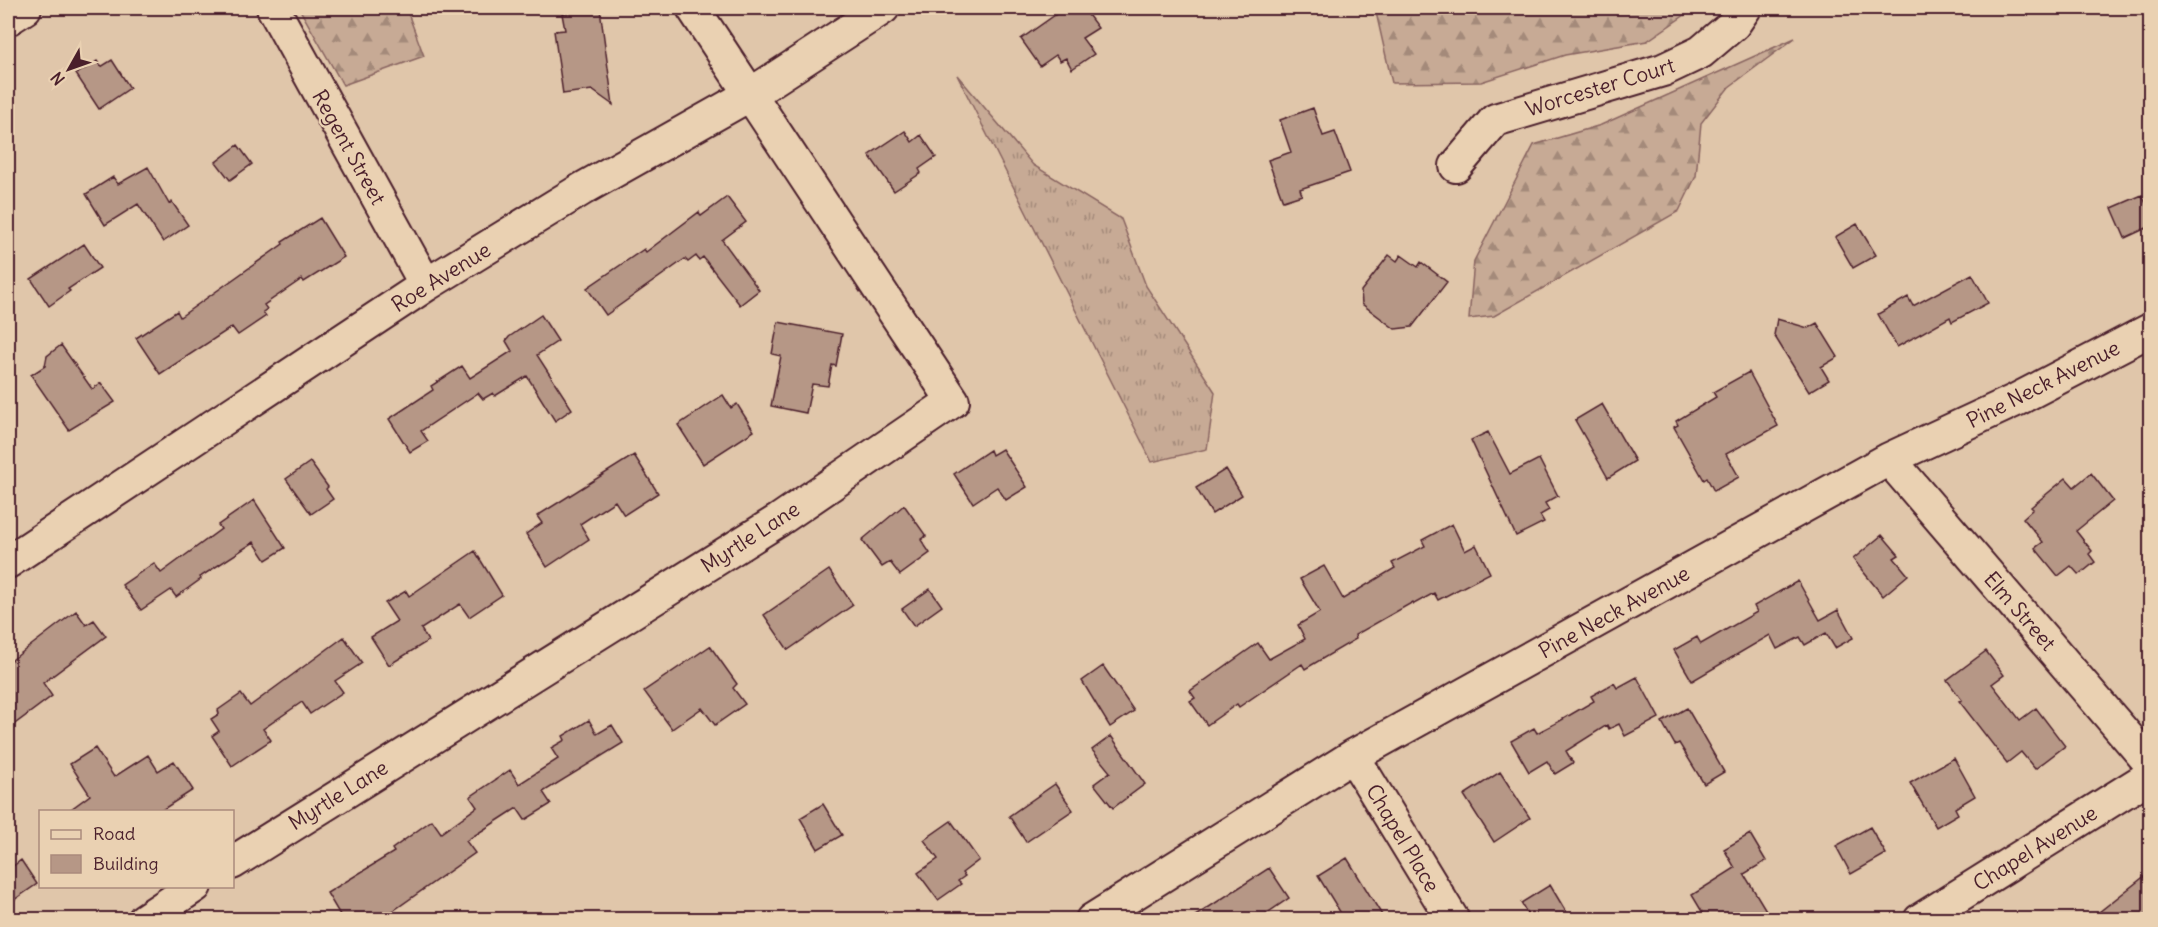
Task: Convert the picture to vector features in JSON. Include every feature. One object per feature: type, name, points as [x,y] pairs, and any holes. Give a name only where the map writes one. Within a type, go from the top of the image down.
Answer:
[{"type":"street","points":[[8,19],[26,8]]},
{"type":"street","name":"Regent Street","points":[[273,8],[426,285]]},
{"type":"street","points":[[693,8],[751,94]]},
{"type":"street","name":"Roe Avenue","points":[[8,562],[426,285],[584,188],[751,94],[883,8]]},
{"type":"street","name":"Worcester Court","points":[[1456,166],[1495,120],[1663,70],[1701,52],[1734,24],[1745,8]]},
{"type":"street","name":"Myrtle Lane","points":[[234,862],[779,520],[953,401],[751,94]]},
{"type":"street","name":"Pine Neck Avenue","points":[[1092,920],[1353,756],[1889,459],[2016,400],[2151,330]]},
{"type":"street","name":"Elm Street","points":[[1889,459],[2151,763]]},
{"type":"street","name":"Chapel Place","points":[[1353,756],[1453,920]]},
{"type":"street","name":"Chapel Avenue","points":[[1920,920],[2151,776]]},
{"type":"street","points":[[144,920],[192,888]]},
{"type":"green space","points":[[299,8],[406,8],[424,56],[343,85]]},
{"type":"green space","points":[[1375,8],[1695,8],[1647,41],[1565,55],[1481,82],[1392,83]]},
{"type":"green space","points":[[1795,38],[1729,87],[1701,123],[1696,176],[1679,211],[1494,316],[1469,319],[1474,261],[1534,145],[1601,125]]},
{"type":"green space","points":[[957,75],[1033,165],[1121,219],[1146,286],[1215,392],[1207,449],[1152,462]]},
{"type":"building","points":[[1065,8],[1083,8],[1098,28],[1082,38],[1094,54],[1072,69],[1066,58],[1060,61],[1056,55],[1040,66],[1021,39]]},
{"type":"building","points":[[600,9],[613,105],[592,90],[563,94],[554,31],[565,30],[562,14]]},
{"type":"building","points":[[112,60],[130,88],[99,109],[76,74],[97,61],[101,67]]},
{"type":"building","points":[[1313,108],[1323,136],[1335,132],[1350,172],[1300,189],[1302,195],[1283,201],[1268,160],[1291,152],[1280,120]]},
{"type":"building","points":[[905,131],[912,142],[921,135],[936,157],[919,169],[921,173],[894,191],[869,155]]},
{"type":"building","points":[[238,145],[252,164],[230,180],[216,162]]},
{"type":"building","points":[[148,167],[169,204],[172,202],[188,225],[163,242],[138,204],[105,225],[86,194],[113,177],[118,184]]},
{"type":"building","points":[[2142,195],[2151,214],[2151,226],[2125,238],[2112,208]]},
{"type":"building","points":[[727,197],[746,222],[722,240],[759,290],[740,305],[703,257],[699,260],[696,256],[688,262],[685,259],[606,315],[587,288],[644,249],[646,252],[699,212],[701,216]]},
{"type":"building","points":[[320,218],[344,257],[304,282],[302,279],[264,305],[267,309],[263,312],[266,316],[238,335],[232,327],[160,374],[136,338],[177,311],[180,317],[283,244],[282,242]]},
{"type":"building","points":[[1857,224],[1876,255],[1853,268],[1835,237]]},
{"type":"building","points":[[84,244],[100,268],[68,289],[70,291],[49,306],[31,279]]},
{"type":"building","points":[[1389,255],[1397,261],[1401,255],[1418,267],[1421,262],[1447,282],[1412,327],[1395,329],[1362,304],[1361,291]]},
{"type":"building","points":[[1972,274],[1988,303],[1952,322],[1950,317],[1897,347],[1878,314],[1908,297],[1913,306]]},
{"type":"building","points":[[541,315],[558,341],[537,355],[572,409],[555,421],[527,376],[495,396],[493,393],[483,399],[478,393],[421,431],[428,441],[410,452],[389,419],[433,390],[431,386],[462,366],[470,378],[512,351],[506,341],[509,337]]},
{"type":"building","points":[[1777,319],[1808,328],[1817,323],[1838,357],[1821,367],[1829,380],[1809,392],[1774,335]]},
{"type":"building","points":[[778,322],[842,334],[836,366],[832,365],[828,386],[812,384],[806,413],[771,406],[781,356],[772,354]]},
{"type":"building","points":[[61,345],[92,389],[101,383],[115,402],[69,430],[31,375],[45,366],[47,356]]},
{"type":"building","points":[[1749,372],[1778,426],[1726,454],[1739,477],[1714,491],[1707,478],[1704,480],[1674,427],[1678,425],[1676,421],[1716,397],[1713,392]]},
{"type":"building","points":[[723,395],[731,408],[737,404],[754,431],[703,464],[678,425]]},
{"type":"building","points":[[1602,404],[1635,461],[1608,478],[1575,420]]},
{"type":"building","points":[[1488,432],[1510,474],[1539,459],[1558,496],[1545,503],[1549,510],[1540,515],[1544,522],[1516,536],[1471,440]]},
{"type":"building","points":[[1002,449],[1027,487],[1006,500],[997,487],[973,503],[954,474],[990,450],[992,455]]},
{"type":"building","points":[[634,455],[658,493],[624,515],[615,501],[580,524],[589,539],[547,567],[526,534],[542,523],[537,516]]},
{"type":"building","points":[[310,462],[328,487],[326,489],[333,499],[311,514],[286,479]]},
{"type":"building","points":[[1226,469],[1242,495],[1212,514],[1196,488]]},
{"type":"building","points":[[2091,473],[2113,501],[2076,531],[2092,551],[2089,554],[2095,562],[2079,575],[2071,566],[2058,576],[2035,548],[2043,542],[2023,518],[2033,509],[2031,507],[2066,478],[2074,487]]},
{"type":"building","points":[[254,500],[285,548],[266,560],[254,542],[200,577],[201,579],[176,597],[171,590],[141,610],[122,585],[154,563],[161,573],[221,529],[218,525]]},
{"type":"building","points":[[904,505],[926,536],[921,540],[930,553],[900,575],[890,562],[882,567],[862,540]]},
{"type":"building","points":[[1452,524],[1465,551],[1476,545],[1490,573],[1438,600],[1434,593],[1414,604],[1413,602],[1355,635],[1356,639],[1305,669],[1302,664],[1239,707],[1237,704],[1207,725],[1190,701],[1195,698],[1190,691],[1258,643],[1269,659],[1305,639],[1298,625],[1320,612],[1300,579],[1324,566],[1343,599],[1395,568],[1392,563],[1425,546],[1422,540]]},
{"type":"building","points":[[1882,535],[1899,555],[1894,558],[1908,575],[1883,596],[1853,559]]},
{"type":"building","points":[[475,551],[502,595],[469,617],[460,604],[421,629],[428,641],[389,665],[371,637],[397,621],[385,603],[406,591],[409,596]]},
{"type":"building","points":[[829,570],[853,605],[788,650],[764,615]]},
{"type":"building","points":[[1798,581],[1820,620],[1838,610],[1853,638],[1835,648],[1826,633],[1805,645],[1800,637],[1777,649],[1770,635],[1692,681],[1674,650],[1697,637],[1701,644],[1757,612],[1754,606]]},
{"type":"building","points":[[930,589],[942,606],[914,626],[902,609]]},
{"type":"building","points":[[76,611],[86,625],[94,620],[106,636],[43,683],[52,696],[8,729],[8,663]]},
{"type":"building","points":[[344,637],[362,663],[335,681],[343,692],[310,714],[302,702],[263,729],[271,740],[232,766],[212,736],[219,731],[211,719],[219,714],[218,710],[241,694],[250,706]]},
{"type":"building","points":[[710,646],[737,684],[733,688],[745,704],[715,725],[702,708],[672,729],[644,691]]},
{"type":"building","points":[[1986,651],[2004,675],[1992,684],[2020,720],[2036,708],[2065,746],[2035,769],[2021,752],[2007,763],[1959,701],[1962,700],[1947,680]]},
{"type":"building","points":[[1103,666],[1134,711],[1110,727],[1082,681]]},
{"type":"building","points":[[1637,677],[1659,718],[1625,736],[1619,724],[1609,729],[1607,725],[1566,751],[1573,763],[1555,774],[1547,761],[1529,772],[1511,741],[1534,728],[1537,733],[1558,722],[1594,701],[1591,696],[1614,683],[1617,688]]},
{"type":"building","points":[[1687,708],[1724,772],[1704,784],[1679,743],[1675,745],[1662,722]]},
{"type":"building","points":[[589,720],[597,734],[612,725],[623,743],[543,792],[551,804],[525,820],[517,808],[466,841],[475,853],[380,920],[343,920],[327,893],[394,852],[392,849],[432,820],[441,833],[477,807],[470,797],[510,770],[519,784],[558,759],[551,748],[565,740],[563,736]]},
{"type":"building","points":[[1111,736],[1145,784],[1113,808],[1094,784],[1110,772],[1092,750]]},
{"type":"building","points":[[95,748],[114,777],[148,755],[158,771],[174,761],[193,790],[162,810],[70,810],[90,795],[70,764]]},
{"type":"building","points":[[1954,758],[1975,796],[1955,808],[1958,814],[1936,827],[1910,783]]},
{"type":"building","points":[[1500,772],[1530,818],[1494,842],[1464,795]]},
{"type":"building","points":[[1055,784],[1073,810],[1026,842],[1009,816]]},
{"type":"building","points":[[823,804],[842,835],[818,849],[800,818]]},
{"type":"building","points":[[951,821],[979,860],[962,873],[965,876],[958,881],[961,884],[938,900],[918,873],[938,859],[924,840]]},
{"type":"building","points":[[1870,827],[1886,854],[1851,874],[1836,846]]},
{"type":"building","points":[[1750,834],[1766,861],[1744,874],[1772,920],[1707,920],[1692,895],[1735,868],[1724,849]]},
{"type":"building","points":[[1347,858],[1385,920],[1345,920],[1318,876]]},
{"type":"building","points":[[21,860],[37,884],[8,904],[8,870]]},
{"type":"building","points":[[1269,868],[1289,898],[1257,920],[1189,920]]},
{"type":"building","points":[[2151,871],[2151,920],[2089,920]]},
{"type":"building","points":[[1550,885],[1571,920],[1531,920],[1521,903]]}]
